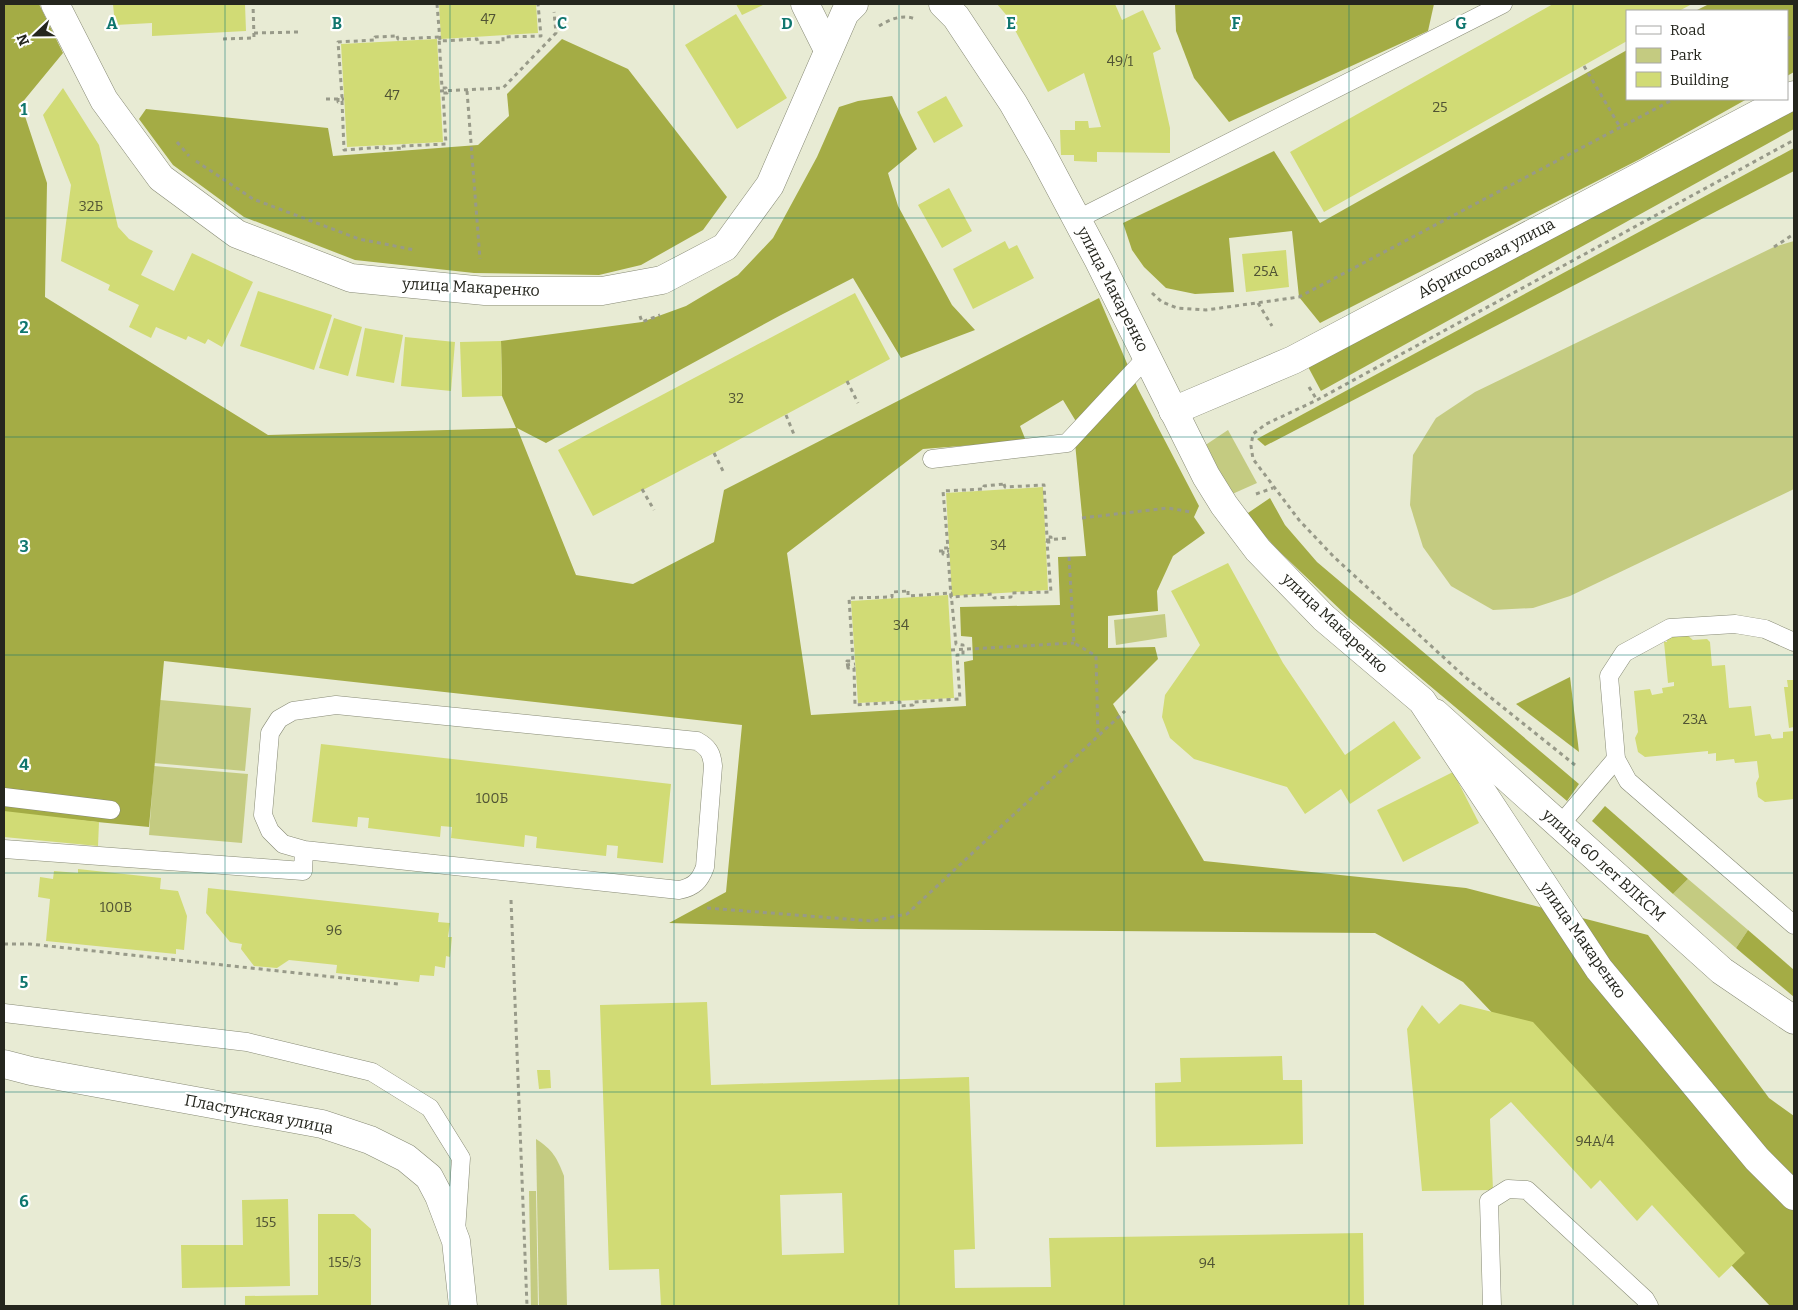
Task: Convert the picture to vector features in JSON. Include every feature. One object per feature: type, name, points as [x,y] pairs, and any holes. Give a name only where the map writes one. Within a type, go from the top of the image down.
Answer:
[{"type":"street","name":"улица Макаренко","points":[[55,4],[104,100],[161,178],[237,234],[351,278],[485,291],[602,291],[662,280],[725,247],[770,185],[845,13],[854,4]]},
{"type":"street","points":[[805,4],[828,50]]},
{"type":"street","name":"улица Макаренко","points":[[944,4],[956,17],[1013,103],[1078,219],[1206,476],[1224,505],[1251,542],[1324,618],[1422,701],[1599,969],[1757,1159],[1794,1196]]},
{"type":"street","name":"Абрикосовая улица","points":[[1173,411],[1293,360],[1785,100]]},
{"type":"street","name":"улица 60 лет ВЛКСМ","points":[[1422,701],[1722,971],[1794,1020]]},
{"type":"street","name":"Пластунская улица","points":[[4,1064],[31,1071],[322,1124],[370,1140],[406,1158],[429,1177],[439,1196],[456,1241],[463,1306]]},
{"type":"lane","points":[[1078,219],[1503,4]]},
{"type":"lane","points":[[932,459],[1067,443],[1147,357]]},
{"type":"lane","points":[[1794,642],[1765,629],[1735,624],[1670,628],[1624,653],[1609,676],[1616,759],[1628,781],[1794,925]]},
{"type":"lane","points":[[336,705],[697,741],[705,745],[712,756],[713,766],[706,867],[697,884],[687,889],[669,889],[304,850],[283,844],[270,832],[263,815],[270,733],[279,719],[293,711],[310,707],[336,705]]},
{"type":"lane","points":[[1560,825],[1616,759]]},
{"type":"lane","points":[[4,797],[111,810]]},
{"type":"lane","points":[[4,849],[303,871],[304,850]]},
{"type":"lane","points":[[4,1013],[247,1042],[372,1072],[430,1108],[461,1158],[456,1241]]},
{"type":"lane","points":[[1492,1306],[1490,1202],[1508,1188],[1527,1190],[1645,1299],[1649,1306]]},
{"type":"path","points":[[223,39],[254,38],[253,4]]},
{"type":"path","points":[[437,4],[440,41],[477,39],[478,43],[504,42],[503,37],[541,36],[538,4]]},
{"type":"path","points":[[440,91],[503,88],[556,33],[554,12]]},
{"type":"path","points":[[874,32],[888,20],[900,17],[913,17],[921,22]]},
{"type":"path","points":[[254,33],[300,32]]},
{"type":"path","points":[[439,36],[442,88],[446,88],[447,93],[443,93],[446,144],[404,146],[404,148],[384,149],[384,147],[344,150],[342,101],[338,102],[338,97],[342,97],[338,42],[375,40],[375,37],[439,36]]},
{"type":"path","points":[[1584,66],[1620,127]]},
{"type":"path","points":[[467,91],[480,262]]},
{"type":"path","points":[[326,99],[344,98]]},
{"type":"path","points":[[1150,290],[1162,302],[1177,308],[1206,310],[1299,297],[1672,100]]},
{"type":"path","points":[[1581,771],[1465,677],[1334,557],[1299,520],[1253,459],[1251,446],[1253,434],[1266,424],[1317,400],[1794,140]]},
{"type":"path","points":[[176,141],[188,155],[252,200],[359,239],[424,252]]},
{"type":"path","points":[[1774,247],[1794,234]]},
{"type":"path","points":[[1258,303],[1272,326]]},
{"type":"path","points":[[639,313],[642,322],[668,312]]},
{"type":"path","points":[[847,381],[858,404]]},
{"type":"path","points":[[786,415],[795,437]]},
{"type":"path","points":[[714,453],[724,473]]},
{"type":"path","points":[[951,593],[908,596],[908,591],[892,592],[892,597],[849,598],[853,661],[848,661],[848,668],[854,668],[856,705],[900,702],[900,706],[913,705],[913,702],[960,699],[957,655],[964,655],[963,645],[956,644],[951,593],[948,554],[943,554],[943,548],[948,548],[944,491],[984,489],[984,486],[1004,484],[1004,488],[1044,485],[1046,537],[1051,537],[1051,542],[1047,542],[1050,592],[1011,593],[1011,597],[994,598],[993,594],[951,597],[951,593]]},
{"type":"path","points":[[1256,494],[1273,488]]},
{"type":"path","points":[[642,489],[654,510]]},
{"type":"path","points":[[1082,518],[1168,508],[1199,514]]},
{"type":"path","points":[[1046,540],[1068,538]]},
{"type":"path","points":[[939,551],[950,551]]},
{"type":"path","points":[[1069,557],[1074,643]]},
{"type":"path","points":[[951,650],[1074,643],[1096,656],[1098,737]]},
{"type":"path","points":[[846,665],[855,664]]},
{"type":"path","points":[[907,914],[1125,711]]},
{"type":"path","points":[[511,892],[527,1306]]},
{"type":"path","points":[[4,944],[30,944],[398,984]]},
{"type":"green space","points":[[4,4],[39,4],[63,53],[21,104],[47,183],[45,297],[268,435],[516,428],[502,396],[501,341],[642,322],[686,306],[738,275],[773,238],[817,157],[839,107],[858,101],[892,96],[917,149],[888,173],[898,206],[952,305],[975,330],[901,358],[853,278],[546,443],[517,428],[576,575],[633,584],[714,542],[724,490],[1099,298],[1138,389],[1199,506],[1194,517],[1205,533],[1173,556],[1157,591],[1158,611],[1108,616],[1108,648],[1155,647],[1158,659],[1113,704],[1204,861],[1466,888],[1648,935],[1769,1098],[1794,1116],[1794,1306],[1770,1306],[1463,982],[1375,933],[859,929],[669,923],[726,892],[742,725],[164,661],[149,827],[4,813]],"holes":[[[1063,400],[1080,428],[1075,443],[1086,556],[1058,557],[1060,605],[960,607],[961,636],[972,637],[973,660],[964,662],[966,706],[811,715],[787,553],[923,449],[1026,441],[1020,426]]]},
{"type":"green space","points":[[1175,4],[1434,4],[1428,31],[1229,122],[1194,78],[1176,31]]},
{"type":"green space","points":[[1709,4],[1794,4],[1794,72],[1788,75],[1788,10],[1697,10]]},
{"type":"green space","points":[[562,39],[628,69],[727,197],[703,230],[641,265],[599,275],[474,273],[355,260],[244,217],[173,165],[139,119],[146,109],[328,128],[333,156],[478,145],[509,116],[507,94]]},
{"type":"green space","points":[[1626,51],[1626,100],[1745,100],[1640,159],[1320,323],[1299,297],[1292,231],[1229,238],[1234,292],[1195,294],[1166,288],[1144,267],[1132,250],[1123,223],[1274,151],[1320,223]]},
{"type":"green space","points":[[1794,100],[1794,129],[1321,391],[1306,363]]},
{"type":"green space","points":[[1794,148],[1794,171],[1265,446],[1257,439]]},
{"type":"green space","points":[[1794,241],[1794,489],[1570,596],[1533,608],[1493,610],[1451,586],[1423,547],[1410,505],[1413,455],[1436,418],[1475,392],[1774,247]]},
{"type":"green space","points":[[1228,430],[1257,483],[1230,495],[1204,446]]},
{"type":"green space","points":[[1270,498],[1285,525],[1317,562],[1579,784],[1567,801],[1348,617],[1281,553],[1245,515]]},
{"type":"green space","points":[[1165,614],[1167,637],[1116,645],[1114,620]]},
{"type":"green space","points":[[1570,677],[1579,752],[1516,704]]},
{"type":"green space","points":[[160,700],[251,708],[245,771],[154,763]]},
{"type":"green space","points":[[154,766],[248,774],[242,843],[149,835]]},
{"type":"green space","points":[[1605,806],[1688,879],[1673,894],[1592,821]]},
{"type":"green space","points":[[1688,879],[1748,930],[1736,948],[1673,894]]},
{"type":"green space","points":[[1748,930],[1794,970],[1794,997],[1736,948]]},
{"type":"green space","points":[[536,1139],[554,1155],[564,1176],[567,1306],[539,1306]]},
{"type":"green space","points":[[529,1191],[536,1191],[538,1306],[531,1306]]},
{"type":"building","points":[[113,4],[245,4],[246,31],[152,36],[152,23],[115,25]]},
{"type":"building","points":[[439,4],[536,4],[538,33],[441,39]]},
{"type":"building","points":[[736,4],[765,4],[742,15]]},
{"type":"building","points":[[997,4],[1115,4],[1122,20],[1143,10],[1161,49],[1153,53],[1170,128],[1170,153],[1097,152],[1097,162],[1074,161],[1074,155],[1061,155],[1060,130],[1075,130],[1075,121],[1088,121],[1089,128],[1101,127],[1084,73],[1048,92],[1008,17]]},
{"type":"building","points":[[1553,4],[1692,4],[1681,10],[1626,10],[1626,42],[1324,212],[1290,152]]},
{"type":"building","points":[[736,14],[787,98],[737,129],[685,45]]},
{"type":"building","points":[[437,39],[443,142],[347,147],[341,44]]},
{"type":"building","points":[[63,88],[99,145],[118,227],[129,239],[153,251],[141,275],[174,291],[192,253],[253,282],[222,347],[208,339],[205,344],[188,336],[186,340],[156,327],[151,338],[129,327],[139,305],[108,290],[110,285],[61,261],[71,185],[43,115]]},
{"type":"building","points":[[946,96],[963,126],[934,143],[917,112]]},
{"type":"building","points":[[949,188],[972,231],[942,248],[918,205]]},
{"type":"building","points":[[1005,241],[1009,249],[1017,245],[1034,278],[973,309],[953,269]]},
{"type":"building","points":[[1286,250],[1289,287],[1246,292],[1242,254]]},
{"type":"building","points":[[258,291],[332,315],[314,370],[240,346]]},
{"type":"building","points":[[855,293],[890,359],[593,516],[558,450]]},
{"type":"building","points":[[334,318],[362,327],[348,376],[319,368]]},
{"type":"building","points":[[365,328],[403,335],[394,383],[356,376]]},
{"type":"building","points":[[405,337],[455,342],[451,391],[401,386]]},
{"type":"building","points":[[501,341],[502,396],[462,397],[460,342]]},
{"type":"building","points":[[1043,487],[1048,590],[952,596],[946,493]]},
{"type":"building","points":[[1228,563],[1283,663],[1345,755],[1394,721],[1421,758],[1350,804],[1341,789],[1305,814],[1287,787],[1194,759],[1170,738],[1162,717],[1165,695],[1200,645],[1171,591]]},
{"type":"building","points":[[948,595],[954,698],[858,703],[851,601]]},
{"type":"building","points":[[1686,634],[1693,640],[1707,639],[1710,642],[1712,666],[1725,665],[1729,708],[1751,706],[1755,736],[1770,734],[1772,739],[1783,738],[1783,732],[1794,731],[1794,799],[1765,802],[1758,797],[1756,783],[1759,777],[1757,761],[1735,763],[1734,759],[1716,761],[1716,753],[1708,754],[1708,751],[1645,757],[1638,752],[1635,738],[1638,732],[1634,691],[1650,689],[1652,695],[1663,693],[1662,688],[1674,686],[1674,682],[1668,683],[1664,642],[1667,642],[1667,636]]},
{"type":"building","points":[[1787,680],[1794,680],[1794,727],[1789,728],[1784,687],[1788,687]]},
{"type":"building","points":[[321,744],[671,784],[663,863],[617,858],[618,846],[607,845],[606,856],[536,848],[537,837],[525,835],[524,847],[451,838],[452,827],[441,826],[440,837],[368,828],[369,818],[358,817],[357,827],[312,822]]},
{"type":"building","points":[[1453,772],[1479,823],[1403,862],[1377,810]]},
{"type":"building","points":[[4,811],[99,822],[98,846],[4,837]]},
{"type":"building","points":[[78,869],[161,878],[160,889],[178,891],[187,916],[184,950],[176,949],[176,954],[46,941],[50,899],[38,897],[40,877],[53,879],[54,871],[78,873]]},
{"type":"building","points":[[208,888],[439,913],[438,922],[450,923],[448,937],[452,937],[450,957],[446,956],[445,968],[435,966],[434,976],[420,975],[419,982],[336,973],[337,965],[289,960],[277,968],[254,966],[241,949],[242,944],[230,942],[206,913]]},
{"type":"building","points":[[707,1002],[711,1085],[969,1077],[975,1249],[954,1250],[955,1288],[1051,1287],[1049,1238],[1363,1233],[1364,1306],[661,1306],[659,1269],[609,1270],[600,1005]],"holes":[[[842,1193],[844,1253],[782,1255],[780,1195]]]},
{"type":"building","points":[[1460,1004],[1533,1022],[1745,1253],[1719,1278],[1652,1205],[1637,1221],[1600,1180],[1591,1189],[1511,1102],[1490,1119],[1493,1190],[1422,1191],[1407,1029],[1422,1005],[1439,1024]]},
{"type":"building","points":[[1282,1056],[1283,1080],[1302,1080],[1303,1144],[1156,1147],[1155,1083],[1181,1082],[1180,1058]]},
{"type":"building","points":[[537,1070],[550,1070],[551,1088],[539,1089]]},
{"type":"building","points":[[288,1199],[290,1286],[182,1288],[181,1245],[243,1245],[242,1200]]},
{"type":"building","points":[[318,1214],[354,1214],[371,1229],[371,1306],[245,1306],[245,1296],[318,1295]]}]
